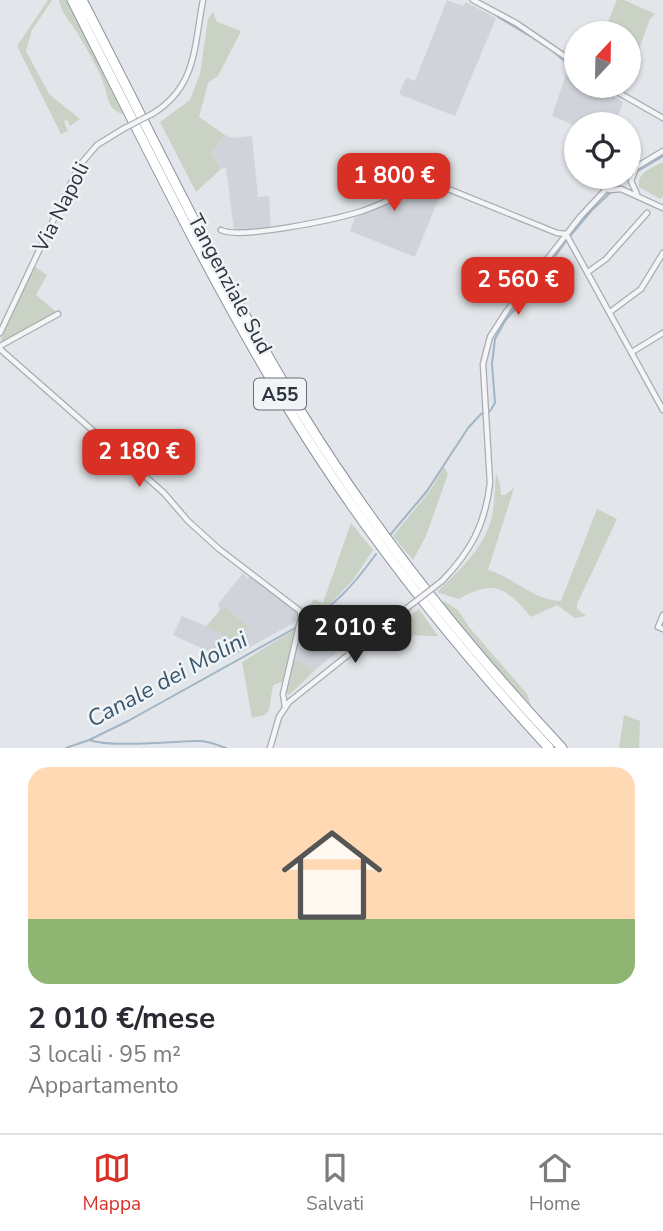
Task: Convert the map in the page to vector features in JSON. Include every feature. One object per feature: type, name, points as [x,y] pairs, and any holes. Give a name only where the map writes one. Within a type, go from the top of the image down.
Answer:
[{"type":"highway","name":"Tangenziale Sud","points":[[72,0],[237,319],[304,433],[356,511],[418,595],[492,685],[549,748]]},
{"type":"highway","name":"Tangenziale Sud","points":[[82,0],[245,314],[304,416],[364,507],[417,578],[476,652],[562,748]]},
{"type":"street","name":"Via Napoli","points":[[0,333],[79,166],[97,145],[168,104],[184,85],[203,0]]},
{"type":"street","points":[[473,0],[516,23],[564,56]]},
{"type":"street","points":[[628,98],[663,118]]},
{"type":"street","points":[[641,165],[663,151]]},
{"type":"street","points":[[221,230],[226,233],[251,233],[350,215],[436,184],[557,233],[566,234]]},
{"type":"street","points":[[270,748],[274,729],[285,707],[293,698],[442,581],[463,559],[479,529],[488,502],[490,483],[483,365],[490,337],[566,234],[608,189]]},
{"type":"street","points":[[604,191],[622,189],[663,208]]},
{"type":"street","points":[[634,189],[640,198]]},
{"type":"street","points":[[588,272],[606,259],[647,213]]},
{"type":"street","points":[[566,234],[663,410]]},
{"type":"street","points":[[610,312],[640,289],[663,253]]},
{"type":"street","points":[[58,314],[0,348],[164,493],[209,540],[300,611],[283,694],[285,707]]},
{"type":"street","points":[[632,352],[663,334]]},
{"type":"street","points":[[663,615],[657,627],[663,629]]},
{"type":"shaded area","points":[[447,0],[463,6],[466,2],[496,18],[455,116],[399,94],[406,78],[415,81]]},
{"type":"shaded area","points":[[564,80],[564,98],[616,98],[623,102],[619,112],[564,112],[564,121],[552,116]]},
{"type":"shaded area","points":[[225,135],[232,138],[252,136],[258,197],[269,196],[271,228],[234,231],[226,167],[221,169],[211,152]]},
{"type":"shaded area","points":[[433,186],[443,188],[415,257],[350,231],[356,215]]},
{"type":"shaded area","points":[[243,573],[298,613],[295,622],[227,660],[173,635],[182,616],[206,626],[220,610],[218,604]]},
{"type":"shaded area","points":[[339,608],[350,618],[363,618],[372,623],[315,670],[294,659],[302,627],[315,623]]},
{"type":"green space","points":[[48,0],[52,0],[32,30],[26,51],[49,94],[80,119],[70,126],[67,120],[64,121],[68,131],[61,134],[17,46]]},
{"type":"green space","points":[[59,0],[66,0],[124,114],[117,112],[111,105],[99,72],[64,14]]},
{"type":"green space","points":[[617,0],[624,0],[655,14],[650,19],[641,44],[641,21],[608,21]]},
{"type":"green space","points":[[213,12],[217,22],[241,31],[218,76],[208,83],[199,117],[225,135],[211,152],[221,169],[196,192],[160,122],[190,100],[200,74],[208,19]]},
{"type":"green space","points":[[663,162],[663,196],[660,199],[641,188],[641,177]]},
{"type":"green space","points":[[34,266],[47,275],[36,295],[56,312],[2,342],[1,338]]},
{"type":"green space","points":[[444,467],[448,474],[426,536],[413,560],[393,536],[429,492]]},
{"type":"green space","points":[[496,473],[501,495],[514,488],[488,570],[542,597],[561,601],[597,509],[617,519],[577,604],[577,609],[586,616],[575,618],[557,605],[531,617],[507,593],[491,588],[459,599],[439,593],[472,555],[486,534],[493,511]]},
{"type":"green space","points":[[351,523],[373,550],[353,580],[328,606],[331,610],[308,623],[305,611],[314,599],[323,603]]},
{"type":"green space","points":[[444,601],[458,610],[469,627],[527,694],[531,705],[442,603]]},
{"type":"green space","points":[[224,607],[249,627],[239,639],[232,639],[206,627]]},
{"type":"green space","points":[[419,609],[438,636],[395,635],[386,640],[381,637]]},
{"type":"green space","points":[[294,630],[284,681],[273,685],[269,710],[265,715],[252,718],[242,662]]},
{"type":"green space","points":[[294,659],[315,670],[289,695],[286,692]]},
{"type":"green space","points":[[624,715],[640,721],[639,748],[619,748]]},
{"type":"waterway","points":[[498,17],[530,36]]},
{"type":"waterway","points":[[547,46],[564,61]]},
{"type":"waterway","name":"Canale dei Molini","points":[[641,169],[663,156]]},
{"type":"waterway","name":"Canale dei Molini","points":[[570,236],[612,191]]},
{"type":"waterway","name":"Canale dei Molini","points":[[390,535],[427,491],[468,428],[481,414],[490,411],[495,403],[492,364],[495,339],[505,321],[566,241]]},
{"type":"waterway","name":"Canale dei Molini","points":[[302,624],[344,594],[376,554]]},
{"type":"waterway","name":"Canale dei Molini","points":[[66,748],[128,721],[297,627]]},
{"type":"waterway","points":[[90,740],[127,744],[203,741],[226,748]]}]
